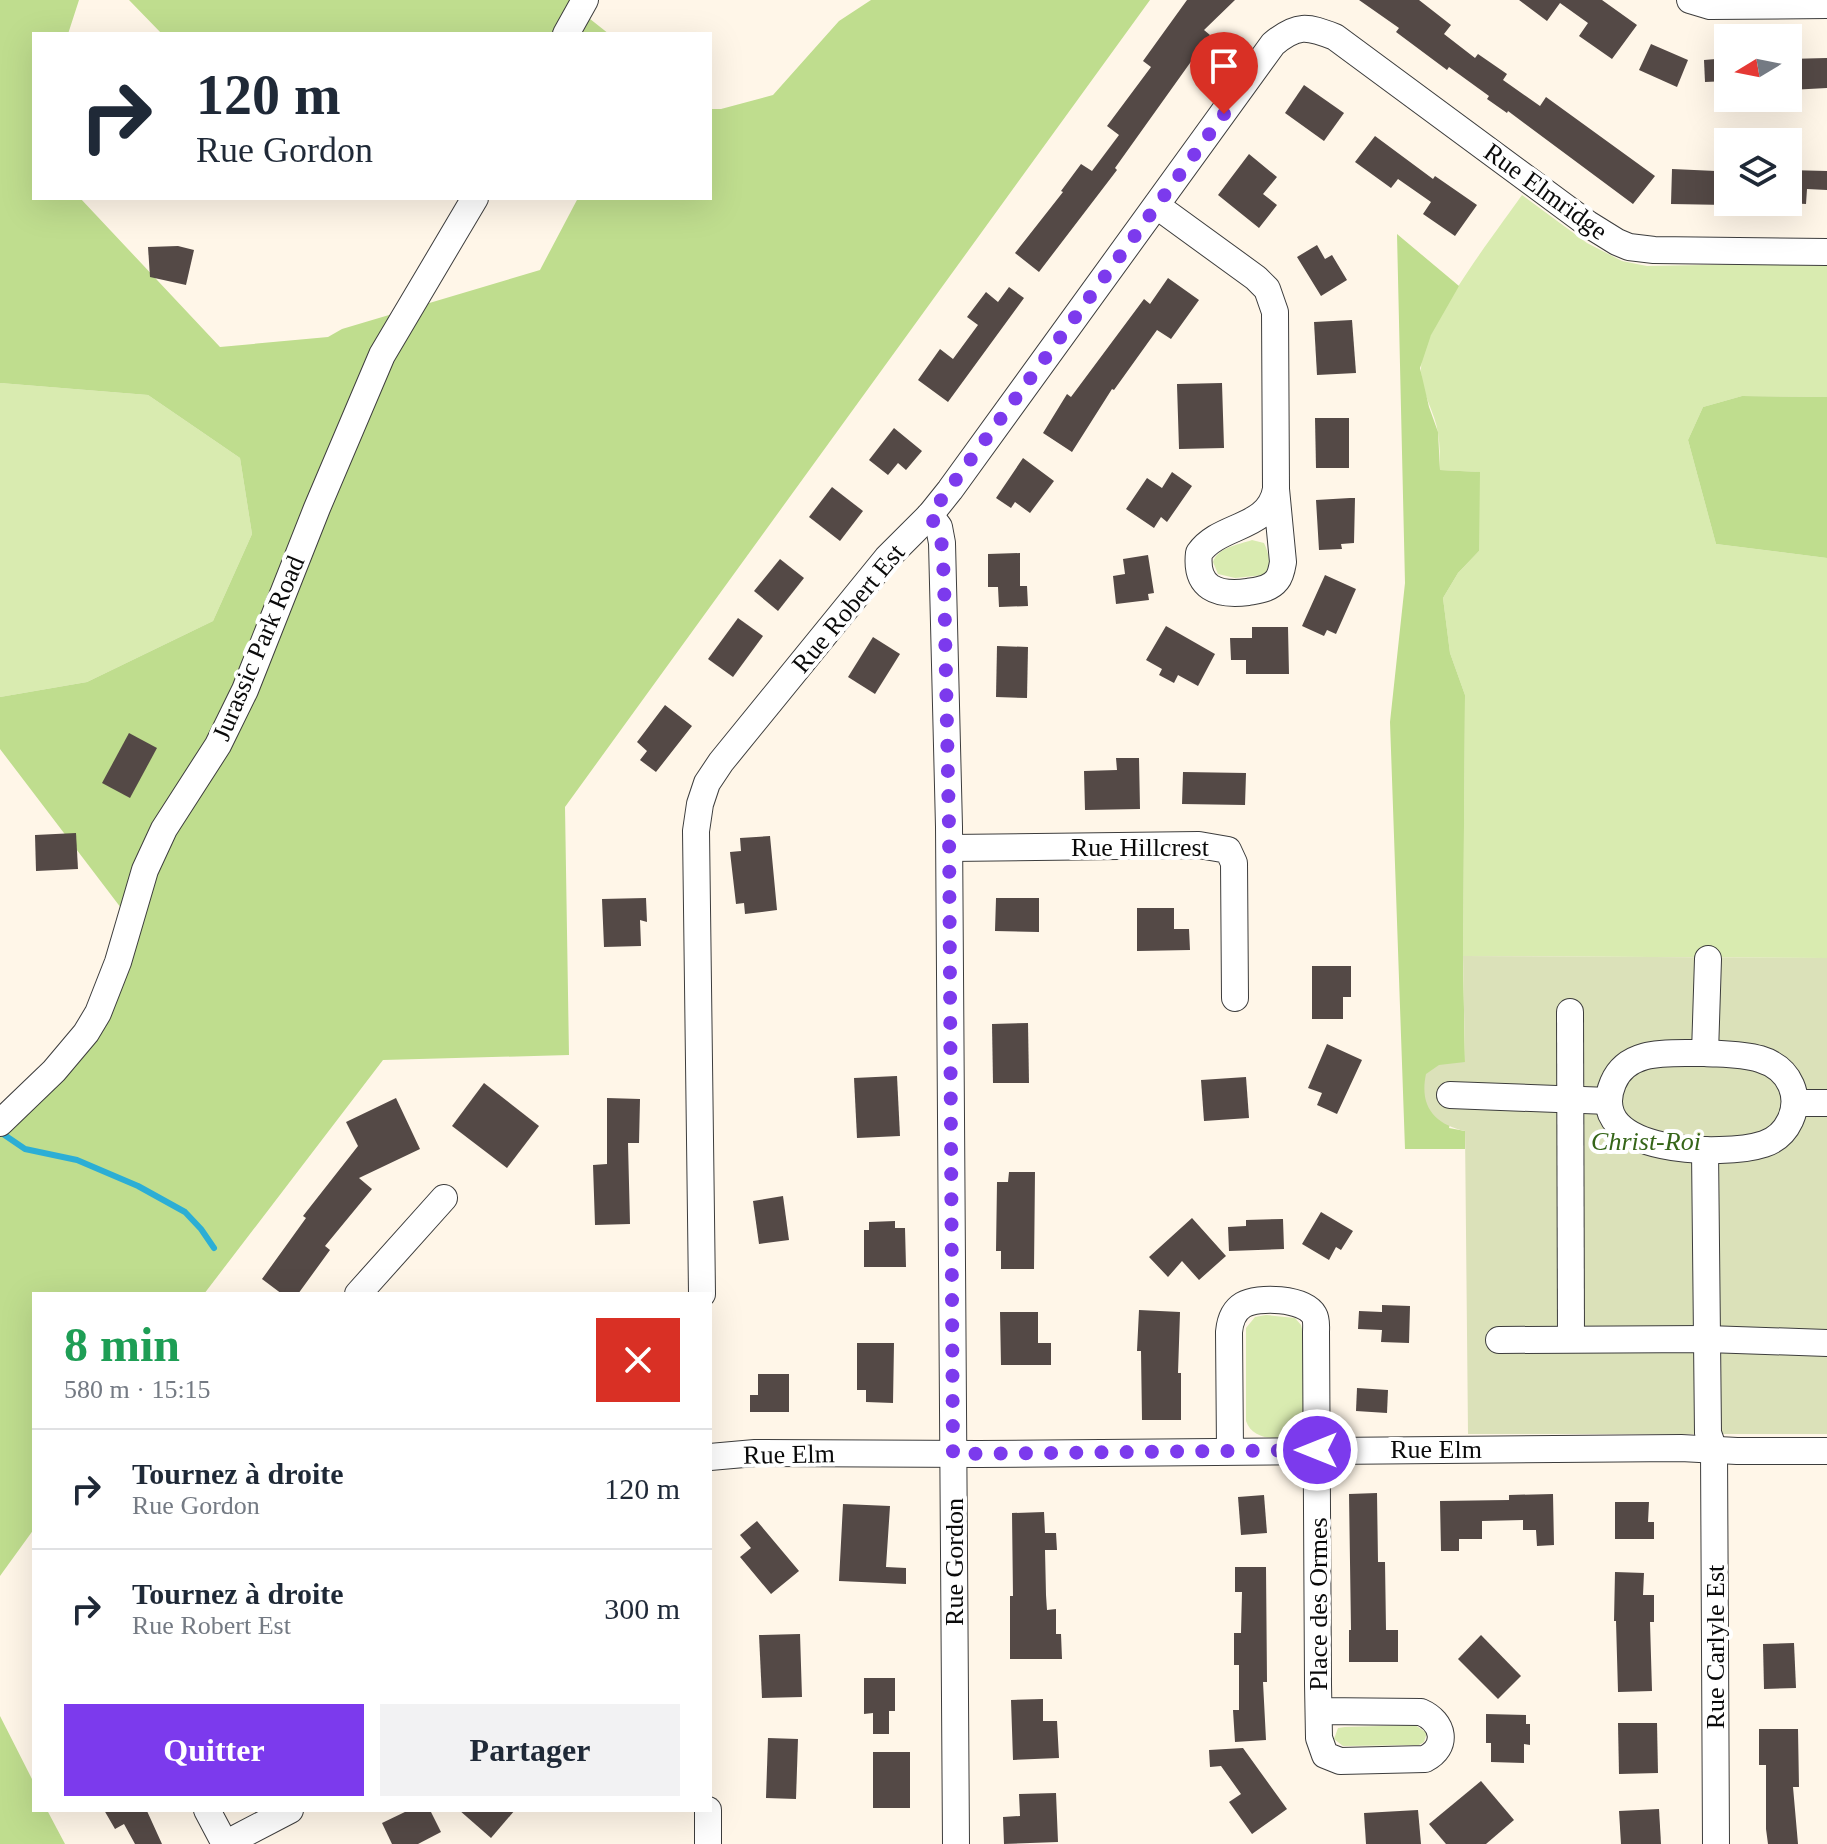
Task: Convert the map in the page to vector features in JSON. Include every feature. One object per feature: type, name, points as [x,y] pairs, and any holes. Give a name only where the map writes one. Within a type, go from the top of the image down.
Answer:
[{"type":"street","points":[[567,32],[585,0]]},
{"type":"street","points":[[1690,0],[1710,6],[1827,5]]},
{"type":"street","name":"Rue Robert Est","points":[[702,1292],[696,831],[707,783],[732,746],[887,558],[930,515],[1273,44],[1299,28]]},
{"type":"street","name":"Rue Elmridge","points":[[1299,28],[1313,29],[1335,37],[1588,224],[1617,242],[1654,250],[1827,252]]},
{"type":"street","name":"Jurassic Park Road","points":[[0,1123],[54,1071],[86,1033],[98,1013],[118,962],[145,870],[164,829],[218,745],[245,690],[382,355],[474,200]]},
{"type":"street","points":[[1157,206],[1256,278],[1267,289],[1272,300],[1277,326],[1276,489]]},
{"type":"street","name":"Rue Gordon","points":[[930,515],[941,536],[944,566],[950,848],[956,1844]]},
{"type":"street","name":"Rue Hillcrest","points":[[950,848],[1199,845],[1228,850],[1234,863],[1235,998]]},
{"type":"street","points":[[1705,1053],[1708,959]]},
{"type":"street","points":[[1570,1012],[1571,1338]]},
{"type":"street","points":[[1705,1053],[1752,1057],[1777,1067],[1789,1080],[1796,1103],[1784,1131],[1763,1144],[1705,1150],[1668,1147],[1634,1137],[1622,1128],[1609,1101],[1609,1093],[1620,1069],[1633,1059],[1650,1055],[1705,1053]]},
{"type":"street","points":[[1450,1095],[1609,1101]]},
{"type":"street","points":[[1796,1103],[1827,1103]]},
{"type":"street","name":"Rue Carlyle Est","points":[[1705,1150],[1708,1433],[1714,1450],[1716,1844]]},
{"type":"street","points":[[360,1292],[444,1198]]},
{"type":"street","name":"Place des Ormes","points":[[1230,1450],[1230,1325],[1235,1312],[1241,1306],[1256,1301],[1297,1303],[1314,1315],[1319,1711]]},
{"type":"street","points":[[1499,1340],[1707,1339],[1827,1343]]},
{"type":"street","name":"Rue Elm","points":[[712,1457],[755,1453],[1230,1450],[1681,1448],[1827,1451]]},
{"type":"street","points":[[208,1812],[225,1844],[286,1812]]},
{"type":"street","points":[[708,1812],[708,1844]]},
{"type":"green space","points":[[0,0],[79,0],[69,32],[32,32],[32,200],[82,200],[220,347],[328,337],[342,329],[540,270],[577,200],[712,200],[712,109],[773,95],[839,21],[871,0],[1150,0],[565,807],[569,1055],[383,1060],[206,1292],[32,1292],[32,1532],[0,1576],[0,1134],[68,1066],[137,929],[0,749],[0,697],[87,682],[213,621],[252,534],[240,458],[148,395],[0,383]]},
{"type":"green space","points":[[129,0],[576,0],[580,11],[606,32],[160,32]]},
{"type":"green space","points":[[1522,195],[1587,243],[1622,261],[1647,266],[1827,266],[1827,397],[1742,396],[1703,407],[1688,440],[1716,544],[1827,558],[1827,958],[1463,956],[1465,695],[1450,653],[1443,598],[1458,573],[1479,551],[1479,472],[1440,470],[1438,433],[1421,369],[1424,351],[1446,305]]},
{"type":"green space","points":[[1397,234],[1459,286],[1431,335],[1420,368],[1438,432],[1440,470],[1480,472],[1479,551],[1458,573],[1443,598],[1450,653],[1465,695],[1465,1063],[1449,1128],[1465,1131],[1465,1149],[1405,1149],[1390,722],[1405,583]]},
{"type":"green space","points":[[0,383],[148,395],[240,458],[252,534],[213,621],[87,682],[0,697]]},
{"type":"green space","points":[[1742,396],[1827,397],[1827,558],[1716,544],[1688,440],[1703,407]]},
{"type":"green space","points":[[1252,540],[1264,543],[1267,551],[1269,563],[1264,575],[1235,578],[1218,574],[1213,562],[1219,553]]},
{"type":"green space","name":"Christ-Roi","points":[[1463,956],[1827,958],[1827,1434],[1468,1434],[1465,1131],[1438,1119],[1427,1105],[1424,1086],[1426,1074],[1439,1065],[1465,1062]]},
{"type":"green space","points":[[1255,1317],[1295,1318],[1303,1333],[1304,1422],[1291,1433],[1274,1438],[1257,1434],[1246,1421],[1246,1328]]},
{"type":"green space","points":[[0,1716],[32,1779],[32,1812],[48,1812],[65,1844],[0,1844]]},
{"type":"green space","points":[[1415,1725],[1427,1733],[1424,1742],[1419,1745],[1343,1746],[1334,1739],[1338,1728]]},
{"type":"building","points":[[1187,0],[1235,0],[1204,30],[1210,35],[1115,168],[1117,170],[1039,272],[1015,253],[1081,164],[1092,171],[1119,135],[1107,126],[1151,67],[1143,61]]},
{"type":"building","points":[[1359,0],[1419,0],[1451,25],[1444,34],[1475,58],[1478,54],[1507,74],[1503,80],[1540,106],[1546,97],[1655,176],[1633,204],[1508,111],[1487,99],[1489,96],[1449,67],[1447,70],[1396,32],[1399,28]]},
{"type":"building","points":[[1519,0],[1602,0],[1637,25],[1612,59],[1579,36],[1588,23],[1560,3],[1547,21]]},
{"type":"building","points":[[1651,44],[1688,60],[1677,87],[1639,70]]},
{"type":"building","points":[[1827,58],[1827,88],[1802,89],[1802,59]]},
{"type":"building","points":[[1714,59],[1714,82],[1705,82],[1704,60]]},
{"type":"building","points":[[1304,85],[1344,113],[1324,141],[1285,113]]},
{"type":"building","points":[[1375,136],[1433,179],[1435,176],[1477,205],[1455,236],[1423,214],[1431,202],[1398,179],[1391,188],[1355,162]]},
{"type":"building","points":[[1249,154],[1277,177],[1263,194],[1277,205],[1259,228],[1218,195]]},
{"type":"building","points":[[1672,169],[1714,171],[1714,205],[1671,204]]},
{"type":"building","points":[[1802,170],[1827,171],[1827,190],[1807,189],[1806,204],[1802,204]]},
{"type":"building","points":[[1317,245],[1325,259],[1332,255],[1347,280],[1321,296],[1297,257]]},
{"type":"building","points":[[178,246],[194,250],[186,285],[150,277],[148,247]]},
{"type":"building","points":[[1168,278],[1199,300],[1171,339],[1157,330],[1112,389],[1072,452],[1043,433],[1067,394],[1071,397],[1144,299],[1150,304]]},
{"type":"building","points":[[1009,287],[1024,298],[948,402],[918,380],[940,349],[953,359],[978,325],[967,317],[986,292],[998,302]]},
{"type":"building","points":[[1352,320],[1356,373],[1317,375],[1314,322]]},
{"type":"building","points":[[1222,383],[1224,448],[1179,449],[1177,384]]},
{"type":"building","points":[[1315,418],[1349,418],[1349,468],[1316,468]]},
{"type":"building","points":[[894,428],[922,451],[906,470],[898,463],[888,475],[869,460]]},
{"type":"building","points":[[1023,458],[1054,481],[1030,513],[1015,502],[1011,508],[996,498]]},
{"type":"building","points":[[1172,472],[1192,486],[1167,522],[1161,517],[1154,528],[1126,509],[1147,478],[1162,488]]},
{"type":"building","points":[[832,487],[863,511],[840,541],[809,517]]},
{"type":"building","points":[[1355,498],[1354,543],[1341,544],[1342,549],[1319,550],[1316,500]]},
{"type":"building","points":[[1020,553],[1020,586],[1027,586],[1028,606],[999,607],[998,587],[988,587],[988,554]]},
{"type":"building","points":[[1148,555],[1154,593],[1148,594],[1149,600],[1116,604],[1113,576],[1125,574],[1123,559]]},
{"type":"building","points":[[780,559],[804,578],[778,611],[754,591]]},
{"type":"building","points":[[1325,575],[1356,589],[1336,634],[1327,630],[1324,636],[1302,626]]},
{"type":"building","points":[[738,618],[763,636],[733,677],[708,659]]},
{"type":"building","points":[[1166,626],[1215,654],[1198,686],[1178,675],[1174,683],[1159,675],[1162,669],[1146,660]]},
{"type":"building","points":[[1252,627],[1288,627],[1289,674],[1246,674],[1246,660],[1231,660],[1230,638],[1252,638]]},
{"type":"building","points":[[873,637],[900,654],[875,694],[848,677]]},
{"type":"building","points":[[997,646],[1028,647],[1027,698],[996,697]]},
{"type":"building","points":[[665,705],[692,726],[656,772],[640,760],[647,751],[637,742]]},
{"type":"building","points":[[129,733],[157,748],[130,798],[102,783]]},
{"type":"building","points":[[1116,758],[1139,758],[1140,809],[1085,810],[1084,771],[1117,770]]},
{"type":"building","points":[[1183,772],[1246,773],[1245,805],[1182,804]]},
{"type":"building","points":[[76,833],[78,869],[36,871],[35,835]]},
{"type":"building","points":[[770,836],[777,910],[745,914],[744,903],[736,904],[730,852],[741,851],[740,838]]},
{"type":"building","points":[[646,898],[647,922],[640,920],[641,946],[604,947],[602,899]]},
{"type":"building","points":[[996,898],[1039,898],[1039,932],[995,931]]},
{"type":"building","points":[[1137,908],[1174,908],[1174,929],[1189,929],[1190,950],[1137,951]]},
{"type":"building","points":[[1312,966],[1351,966],[1351,997],[1343,997],[1343,1019],[1312,1019]]},
{"type":"building","points":[[1028,1023],[1029,1083],[993,1083],[992,1024]]},
{"type":"building","points":[[1327,1044],[1362,1060],[1337,1114],[1317,1105],[1322,1093],[1308,1088]]},
{"type":"building","points":[[897,1076],[900,1136],[857,1138],[854,1078]]},
{"type":"building","points":[[1246,1077],[1249,1118],[1204,1121],[1201,1080]]},
{"type":"building","points":[[484,1083],[539,1126],[507,1168],[452,1126]]},
{"type":"building","points":[[396,1098],[420,1149],[359,1178],[372,1189],[325,1246],[330,1250],[299,1292],[279,1292],[262,1279],[306,1218],[303,1216],[358,1146],[346,1122]]},
{"type":"building","points":[[607,1098],[640,1099],[639,1143],[628,1143],[630,1224],[595,1225],[593,1165],[607,1164]]},
{"type":"building","points":[[1009,1172],[1035,1172],[1034,1269],[1001,1269],[1001,1251],[996,1251],[997,1182],[1008,1182]]},
{"type":"building","points":[[783,1196],[789,1240],[759,1244],[753,1201]]},
{"type":"building","points":[[1321,1212],[1353,1231],[1341,1250],[1336,1247],[1329,1260],[1302,1244]]},
{"type":"building","points":[[1192,1218],[1226,1256],[1199,1280],[1182,1261],[1168,1277],[1149,1257]]},
{"type":"building","points":[[1283,1219],[1284,1249],[1229,1251],[1228,1227],[1246,1226],[1246,1220]]},
{"type":"building","points":[[895,1221],[895,1228],[905,1228],[906,1267],[864,1267],[864,1230],[869,1230],[869,1222]]},
{"type":"building","points":[[1382,1305],[1410,1306],[1409,1343],[1381,1342],[1382,1330],[1358,1329],[1359,1311],[1382,1312]]},
{"type":"building","points":[[1139,1310],[1180,1312],[1178,1373],[1181,1373],[1181,1420],[1142,1420],[1141,1351],[1137,1351]]},
{"type":"building","points":[[1000,1312],[1038,1312],[1038,1343],[1051,1343],[1051,1365],[1001,1365]]},
{"type":"building","points":[[857,1343],[894,1343],[893,1403],[866,1402],[866,1390],[857,1390]]},
{"type":"building","points":[[758,1374],[789,1374],[789,1412],[750,1412],[750,1395],[758,1395]]},
{"type":"building","points":[[1357,1388],[1388,1390],[1387,1413],[1356,1411]]},
{"type":"building","points":[[1377,1493],[1378,1562],[1385,1562],[1386,1630],[1398,1630],[1398,1662],[1349,1662],[1349,1494]]},
{"type":"building","points":[[1553,1494],[1554,1545],[1537,1546],[1536,1530],[1523,1530],[1523,1520],[1482,1521],[1482,1539],[1459,1539],[1459,1551],[1441,1551],[1440,1501],[1509,1500],[1509,1495]]},
{"type":"building","points":[[1264,1495],[1267,1533],[1241,1535],[1238,1497]]},
{"type":"building","points":[[1615,1502],[1649,1502],[1648,1522],[1654,1522],[1654,1539],[1615,1539]]},
{"type":"building","points":[[843,1504],[890,1506],[886,1567],[906,1568],[906,1584],[839,1581]]},
{"type":"building","points":[[1044,1512],[1045,1533],[1056,1533],[1057,1550],[1045,1550],[1046,1595],[1047,1610],[1056,1609],[1056,1634],[1061,1634],[1062,1659],[1010,1659],[1012,1513]]},
{"type":"building","points":[[757,1521],[799,1571],[771,1594],[740,1557],[751,1548],[740,1535]]},
{"type":"building","points":[[1235,1567],[1266,1567],[1267,1682],[1263,1682],[1266,1740],[1235,1742],[1233,1710],[1239,1710],[1239,1665],[1234,1665],[1234,1633],[1241,1633],[1242,1592],[1235,1592]]},
{"type":"building","points":[[1615,1572],[1644,1573],[1643,1595],[1654,1595],[1654,1622],[1650,1622],[1652,1691],[1618,1692]]},
{"type":"building","points":[[800,1634],[802,1697],[762,1698],[759,1635]]},
{"type":"building","points":[[1481,1635],[1521,1676],[1498,1699],[1458,1659]]},
{"type":"building","points":[[1794,1643],[1796,1688],[1764,1689],[1763,1644]]},
{"type":"building","points":[[864,1678],[895,1678],[895,1711],[889,1711],[889,1734],[873,1734],[873,1713],[864,1714]]},
{"type":"building","points":[[1043,1699],[1043,1721],[1057,1721],[1059,1758],[1013,1760],[1011,1700]]},
{"type":"building","points":[[1486,1714],[1526,1715],[1526,1724],[1530,1724],[1530,1745],[1524,1744],[1524,1763],[1491,1762],[1491,1743],[1486,1743]]},
{"type":"building","points":[[1618,1723],[1657,1723],[1658,1773],[1619,1774]]},
{"type":"building","points":[[1759,1729],[1798,1729],[1799,1787],[1793,1787],[1798,1844],[1768,1844],[1766,1765],[1759,1765]]},
{"type":"building","points":[[768,1738],[798,1739],[796,1799],[766,1798]]},
{"type":"building","points":[[1243,1748],[1287,1809],[1252,1834],[1229,1802],[1241,1794],[1221,1766],[1210,1767],[1209,1750]]},
{"type":"building","points":[[873,1752],[910,1752],[910,1808],[873,1808]]},
{"type":"building","points":[[1481,1781],[1514,1820],[1486,1844],[1446,1844],[1429,1824]]},
{"type":"building","points":[[1056,1793],[1058,1842],[1004,1844],[1003,1817],[1020,1816],[1019,1794]]},
{"type":"building","points":[[1659,1809],[1661,1844],[1621,1844],[1619,1811]]},
{"type":"building","points":[[1418,1810],[1421,1844],[1366,1844],[1364,1813]]},
{"type":"building","points":[[105,1812],[147,1812],[162,1844],[135,1844],[124,1824],[115,1829]]},
{"type":"building","points":[[405,1812],[431,1812],[441,1832],[418,1844],[392,1844],[382,1823]]},
{"type":"building","points":[[461,1812],[513,1812],[491,1838]]},
{"type":"waterway","points":[[3,1134],[25,1149],[77,1160],[138,1186],[185,1212],[214,1248]]},
{"type":"route","points":[[1224,114],[930,515],[939,527],[941,536],[944,578],[949,827],[953,1454],[1317,1450]]}]
